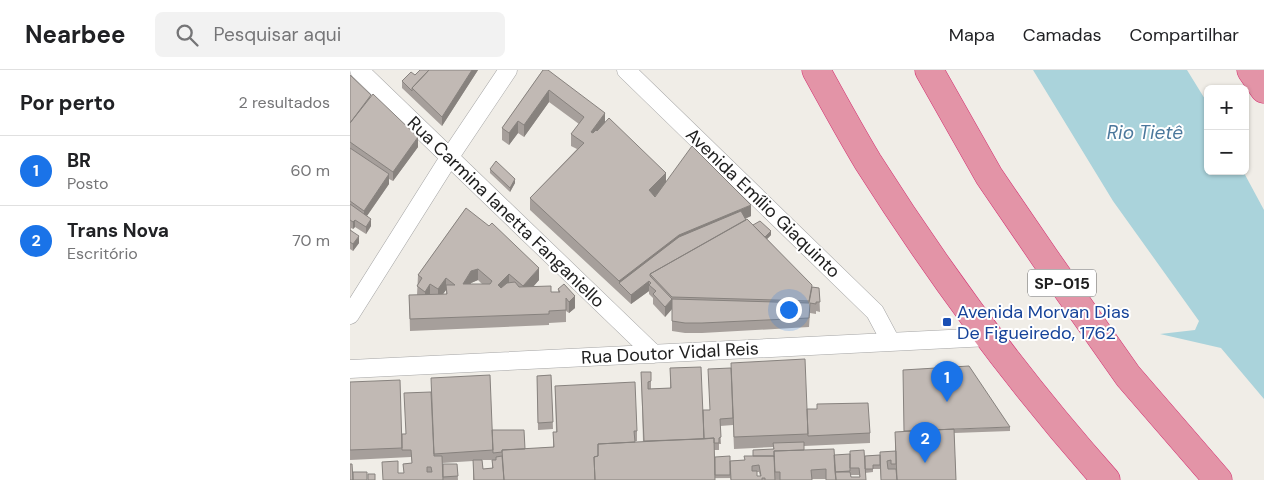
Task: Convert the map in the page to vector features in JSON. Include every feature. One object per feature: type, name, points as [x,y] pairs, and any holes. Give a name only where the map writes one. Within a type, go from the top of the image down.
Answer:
[{"type":"highway","points":[[816,70],[868,161],[963,303],[1106,480]]},
{"type":"highway","name":"SP-015","points":[[929,70],[988,176],[1128,376],[1218,480]]},
{"type":"highway","points":[[1251,70],[1264,89]]},
{"type":"street","name":"Rua Carmina Ianetta Fanganiello","points":[[359,70],[654,354]]},
{"type":"street","points":[[350,315],[449,158],[508,70]]},
{"type":"street","name":"Avenida Emílio Giaquinto","points":[[626,70],[875,312],[891,342]]},
{"type":"street","name":"Rua Doutor Vidal Reis","points":[[350,369],[989,337]]},
{"type":"water","name":"Rio Tietê","points":[[1033,70],[1187,70],[1204,98],[1204,175],[1245,175],[1264,210],[1264,399],[1221,348],[1160,334],[1195,330],[1199,321],[1113,201]]},
{"type":"building","points":[[420,70],[429,70],[412,88],[412,91],[402,81],[411,72],[415,75]]},
{"type":"building","points":[[429,70],[472,70],[442,117],[412,88]]},
{"type":"building","points":[[543,70],[548,70],[605,113],[591,132],[597,131],[609,118],[666,173],[649,190],[655,197],[692,146],[751,205],[679,235],[619,281],[530,198],[584,143],[571,134],[584,117],[549,90],[524,125],[518,121],[509,133],[502,128]]},
{"type":"building","points":[[350,75],[371,95],[350,123]]},
{"type":"building","points":[[373,94],[418,137],[393,172],[350,142],[350,123]]},
{"type":"building","points":[[350,148],[389,174],[364,211],[350,201]]},
{"type":"building","points":[[496,161],[515,179],[510,188],[490,169]]},
{"type":"building","points":[[350,204],[371,219],[366,227],[355,220],[353,222],[350,220]]},
{"type":"building","points":[[466,208],[489,226],[492,223],[539,268],[523,286],[509,274],[498,285],[501,288],[507,283],[515,282],[519,287],[551,286],[551,292],[560,292],[558,289],[564,284],[575,296],[569,302],[566,298],[566,310],[549,311],[549,314],[410,319],[409,295],[447,294],[446,285],[455,285],[446,278],[438,289],[430,284],[425,292],[417,286],[422,278],[418,275]],"holes":[[[478,269],[492,281],[490,284],[463,284],[471,271]]]},
{"type":"building","points":[[741,211],[746,220],[650,274],[672,299],[665,307],[653,294],[656,291],[649,285],[651,283],[649,281],[631,295],[619,283],[679,237]]},
{"type":"building","points":[[747,219],[812,285],[809,301],[672,297],[650,274]]},
{"type":"building","points":[[760,221],[771,231],[765,237],[753,225]]},
{"type":"building","points":[[350,230],[359,236],[353,244],[350,242]]},
{"type":"building","points":[[812,287],[819,288],[820,302],[816,302],[816,304],[810,303],[809,318],[702,323],[672,321],[672,299],[809,303]]},
{"type":"building","points":[[805,359],[808,434],[734,437],[731,363]]},
{"type":"building","points":[[969,366],[1010,427],[904,431],[903,370]]},
{"type":"building","points":[[701,367],[704,439],[644,441],[641,372],[651,372],[651,381],[648,382],[648,389],[671,388],[670,368]]},
{"type":"building","points":[[731,368],[733,418],[720,419],[721,437],[719,438],[719,443],[714,443],[714,438],[704,439],[703,410],[710,410],[708,369]]},
{"type":"building","points":[[490,375],[493,450],[434,454],[431,378]]},
{"type":"building","points":[[551,375],[553,422],[538,423],[537,376]]},
{"type":"building","points":[[400,380],[402,448],[350,450],[350,382]]},
{"type":"building","points":[[635,382],[637,431],[634,431],[635,442],[598,444],[598,456],[594,457],[595,480],[504,480],[502,450],[554,447],[553,432],[557,432],[555,386]]},
{"type":"building","points":[[431,392],[434,456],[442,456],[443,480],[383,480],[382,462],[398,461],[398,473],[404,473],[403,464],[412,463],[411,450],[402,450],[402,434],[406,434],[404,393]],"holes":[[[427,467],[431,467],[432,472],[427,472]]]},
{"type":"building","points":[[868,403],[870,433],[808,436],[807,409],[817,409],[817,404]]},
{"type":"building","points":[[954,429],[956,480],[897,480],[895,432],[913,431],[914,448],[917,448],[916,431]]},
{"type":"building","points":[[492,430],[524,430],[525,449],[502,450],[502,452],[493,453]]},
{"type":"building","points":[[714,438],[715,480],[595,480],[594,457],[598,456],[598,444]]},
{"type":"building","points":[[804,442],[804,450],[774,451],[774,456],[753,456],[753,450],[774,449],[773,443]]},
{"type":"building","points":[[834,449],[836,480],[826,480],[826,469],[811,470],[812,480],[780,480],[780,472],[775,472],[774,451]]},
{"type":"building","points":[[864,450],[866,480],[836,480],[835,472],[850,472],[851,477],[860,477],[859,468],[850,468],[850,451]]},
{"type":"building","points":[[896,451],[896,464],[891,464],[891,460],[887,461],[888,469],[896,469],[897,480],[881,480],[880,452]]},
{"type":"building","points":[[850,454],[850,471],[835,472],[834,455]]},
{"type":"building","points":[[880,455],[880,465],[873,465],[873,469],[865,469],[865,456]]},
{"type":"building","points":[[502,456],[504,480],[474,480],[473,460],[482,460],[483,469],[493,468],[492,460]]},
{"type":"building","points":[[730,456],[730,475],[715,475],[715,457]]},
{"type":"building","points":[[744,456],[774,456],[775,480],[765,480],[765,478],[762,478],[762,480],[731,480],[730,461],[745,460]],"holes":[[[759,465],[761,476],[757,476],[757,471],[752,471],[752,466]]]},
{"type":"building","points":[[350,464],[352,464],[353,480],[350,480]]},
{"type":"building","points":[[443,464],[457,464],[458,476],[443,477]]},
{"type":"building","points":[[353,472],[367,472],[367,480],[353,480]]},
{"type":"building","points":[[368,474],[375,474],[375,480],[368,480]]},
{"type":"place","name":"Avenida Morvan Dias De Figueiredo, 1762","points":[[947,322]]},
{"type":"place","name":"BR","points":[[947,402]]},
{"type":"place","name":"Trans Nova","points":[[925,463]]}]
